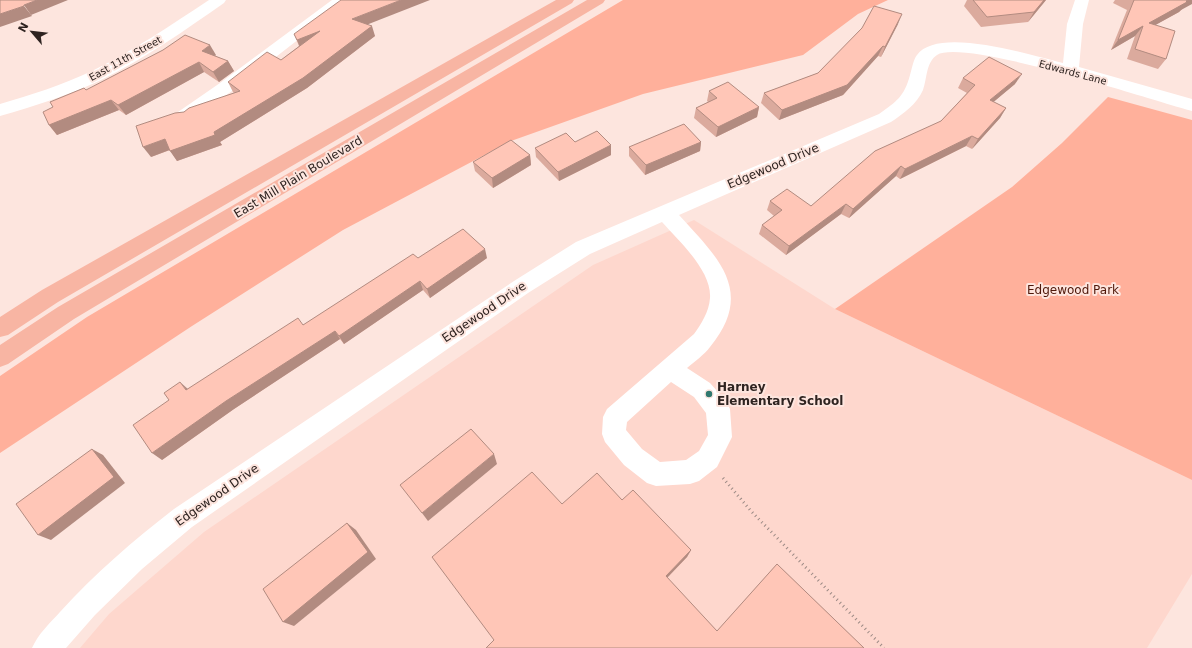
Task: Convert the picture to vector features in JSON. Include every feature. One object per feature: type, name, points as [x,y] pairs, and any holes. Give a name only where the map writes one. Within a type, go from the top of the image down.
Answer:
[{"type":"main road","name":"East Mill Plain Boulevard","points":[[0,328],[50,296],[567,0]]},
{"type":"main road","name":"East Mill Plain Boulevard","points":[[0,357],[66,313],[598,0]]},
{"type":"street","name":"East 11th Street","points":[[0,110],[46,96],[97,75],[144,50],[219,0]]},
{"type":"street","points":[[184,116],[226,87],[342,0]]},
{"type":"street","points":[[1071,70],[1075,24],[1082,0]]},
{"type":"street","name":"Edwards Lane","points":[[953,46],[977,48],[1071,70],[1192,105]]},
{"type":"street","name":"Edgewood Drive","points":[[47,648],[85,605],[132,559],[183,518],[521,287],[583,248],[885,118],[902,106],[914,91],[924,58],[934,50],[953,46]]},
{"type":"street","points":[[665,213],[704,256],[718,279],[721,298],[714,323],[702,341],[670,369],[615,418],[614,434],[633,457],[656,474],[690,472],[708,459],[720,436],[718,409],[702,390],[670,369]]},
{"type":"path","points":[[708,459],[751,511],[884,648]]},
{"type":"shaded area","name":"Harney Elementary School","points":[[694,220],[835,309],[1192,480],[1192,574],[1147,648],[80,648],[109,614],[204,532],[593,265]]},
{"type":"green space","points":[[623,0],[888,0],[858,14],[803,55],[643,94],[511,141],[343,230],[192,326],[0,453],[0,376],[87,317]]},
{"type":"green space","name":"Edgewood Park","points":[[1108,97],[1192,120],[1192,480],[835,309],[1012,187],[1062,143]]},
{"type":"building","points":[[0,0],[37,0],[0,14]]},
{"type":"building","points":[[341,0],[401,0],[352,19],[372,26],[303,78],[214,132],[215,135],[170,151],[165,139],[143,147],[136,126],[175,113],[184,112],[189,108],[240,91],[228,82],[267,52],[281,60],[320,31],[297,40],[294,34]]},
{"type":"building","points":[[973,0],[1044,0],[1034,12],[987,17]]},
{"type":"building","points":[[1134,0],[1188,0],[1186,1],[1187,2],[1149,23],[1175,31],[1166,59],[1135,49],[1143,26],[1118,40]]},
{"type":"building","points":[[874,6],[902,14],[885,47],[883,46],[847,85],[782,110],[764,93],[818,73],[862,28]]},
{"type":"building","points":[[185,35],[210,45],[202,51],[228,61],[213,72],[199,62],[118,105],[111,100],[49,125],[43,112],[53,107],[50,102],[84,88],[86,90],[163,50]]},
{"type":"building","points":[[989,57],[1022,74],[990,100],[1006,108],[978,139],[972,136],[905,169],[901,166],[853,209],[846,204],[789,246],[762,225],[782,210],[770,201],[787,189],[811,206],[875,151],[941,121],[975,85],[963,78]]},
{"type":"building","points":[[728,82],[759,107],[718,127],[696,108],[717,98],[709,91]]},
{"type":"building","points":[[684,124],[701,142],[646,165],[629,147]]},
{"type":"building","points":[[597,131],[611,145],[558,172],[535,148],[566,133],[575,142]]},
{"type":"building","points":[[511,140],[530,155],[492,178],[473,162]]},
{"type":"building","points":[[463,229],[485,249],[427,289],[420,281],[339,336],[335,331],[226,401],[152,453],[133,425],[169,400],[164,393],[180,382],[186,390],[298,318],[303,325],[413,254],[418,258]]},
{"type":"building","points":[[471,429],[494,454],[422,513],[400,485]]},
{"type":"building","points":[[92,449],[114,477],[38,535],[16,504]]},
{"type":"building","points":[[532,472],[562,504],[597,473],[622,500],[633,490],[691,550],[666,576],[717,631],[777,564],[864,648],[486,648],[494,640],[432,557]]},
{"type":"building","points":[[347,523],[368,552],[283,622],[263,589]]},
{"type":"place","name":"Harney Elementary School","points":[[709,394]]}]
